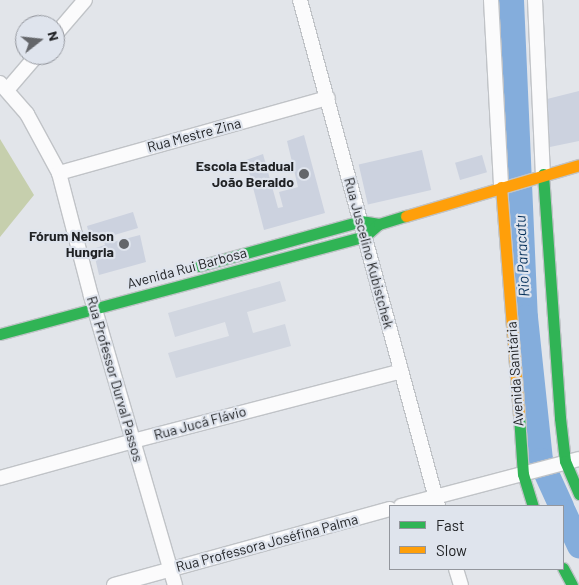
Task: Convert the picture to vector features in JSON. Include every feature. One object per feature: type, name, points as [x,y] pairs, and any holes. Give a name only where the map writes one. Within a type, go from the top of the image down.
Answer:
[{"type":"street","points":[[65,23],[85,0]]},
{"type":"street","name":"Rua Juscelino Kubistchek","points":[[300,0],[436,502]]},
{"type":"street","name":"Avenida Sanitária","points":[[491,0],[526,473],[533,505]]},
{"type":"street","points":[[535,0],[543,174],[560,418],[567,461],[579,494]]},
{"type":"street","points":[[4,86],[26,65]]},
{"type":"street","name":"Rua Professor Durval Passos","points":[[4,86],[28,114],[60,173],[91,299],[175,585]]},
{"type":"street","name":"Rua Mestre Zina","points":[[60,173],[328,98]]},
{"type":"street","name":"Avenida Rui Barbosa","points":[[0,334],[91,299],[364,236],[379,224],[543,174],[579,165]]},
{"type":"street","name":"Avenida Rui Barbosa","points":[[184,270],[361,220],[379,224]]},
{"type":"street","name":"Rua Jucá Flávio","points":[[0,478],[401,371]]},
{"type":"street","points":[[410,505],[436,502],[567,461]]},
{"type":"street","name":"Rua Professora Joséfina Palma","points":[[114,585],[389,509]]},
{"type":"street","points":[[456,570],[461,585]]},
{"type":"street","points":[[564,570],[572,585]]},
{"type":"shaded area","points":[[280,281],[286,301],[247,312],[253,333],[285,324],[291,346],[176,378],[168,353],[229,336],[225,322],[175,337],[168,313]]},
{"type":"green space","points":[[0,139],[34,195],[0,237]]},
{"type":"building","points":[[579,91],[579,141],[545,148],[543,100]]},
{"type":"building","name":"Escola Estadual João Beraldo","points":[[304,135],[325,213],[264,230],[246,160],[263,154],[278,208],[283,207],[279,192],[298,187],[287,141]]},
{"type":"building","points":[[422,150],[431,190],[368,205],[359,165]]},
{"type":"building","points":[[482,155],[487,172],[460,180],[455,163]]},
{"type":"building","name":"Fórum Nelson Hungria","points":[[133,212],[138,228],[111,236],[113,242],[140,235],[146,262],[99,275],[93,249],[105,245],[103,238],[91,242],[87,226]]},
{"type":"waterway","name":"Rio Paracatu","points":[[511,0],[525,317],[540,460],[561,505]]},
{"type":"waterway","name":"Rio Paracatu","points":[[564,513],[579,545]]},
{"type":"traffic: fast","points":[[543,174],[560,418],[565,461],[579,494]]},
{"type":"traffic: fast","points":[[0,334],[365,236],[379,224],[406,216]]},
{"type":"traffic: fast","points":[[199,266],[361,221],[379,224]]},
{"type":"traffic: fast","points":[[519,416],[523,474],[533,505]]},
{"type":"traffic: fast","points":[[564,570],[572,585]]},
{"type":"traffic: slow","points":[[406,216],[579,165]]},
{"type":"traffic: slow","points":[[501,187],[519,416]]},
{"type":"place","name":"Escola Estadual João Beraldo","points":[[304,174]]},
{"type":"place","name":"Fórum Nelson Hungria","points":[[124,244]]}]
